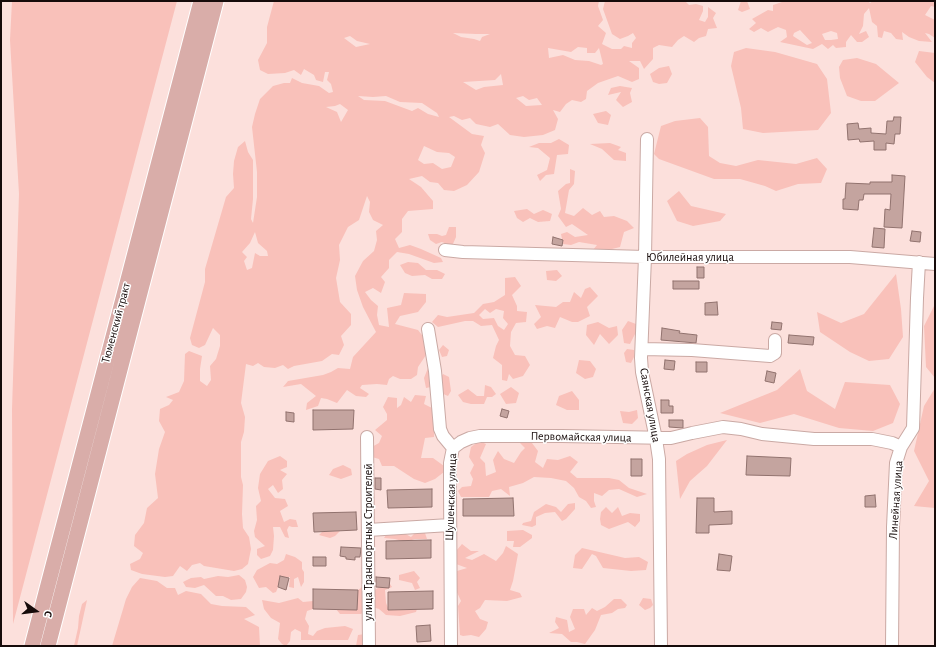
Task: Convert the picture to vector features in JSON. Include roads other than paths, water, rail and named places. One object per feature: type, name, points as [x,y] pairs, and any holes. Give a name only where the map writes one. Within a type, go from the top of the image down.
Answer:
[{"type":"main road","name":"Тюменский тракт","points":[[32,644],[201,1]]},
{"type":"main road","name":"Тюменский тракт","points":[[48,646],[216,1]]},
{"type":"street","name":"Саянская улица","points":[[647,139],[642,372],[659,459],[661,646]]},
{"type":"street","name":"Юбилейная улица","points":[[445,250],[463,252],[645,258],[850,257],[935,264]]},
{"type":"street","name":"Линейная улица","points":[[892,646],[893,527],[896,463],[901,446],[913,428],[916,298],[919,262]]},
{"type":"street","name":"Шушенская улица","points":[[428,329],[435,371],[440,429],[443,436],[453,448],[450,463],[451,646]]},
{"type":"street","points":[[642,349],[692,350],[770,356],[775,353],[775,340]]},
{"type":"street","name":"Первомайская улица","points":[[453,448],[470,438],[480,436],[671,438],[723,428],[741,428],[762,434],[814,439],[872,440],[901,446]]},
{"type":"street","name":"улица Транспортных Строителей","points":[[367,437],[369,646]]},
{"type":"street","points":[[368,530],[450,525]]}]
